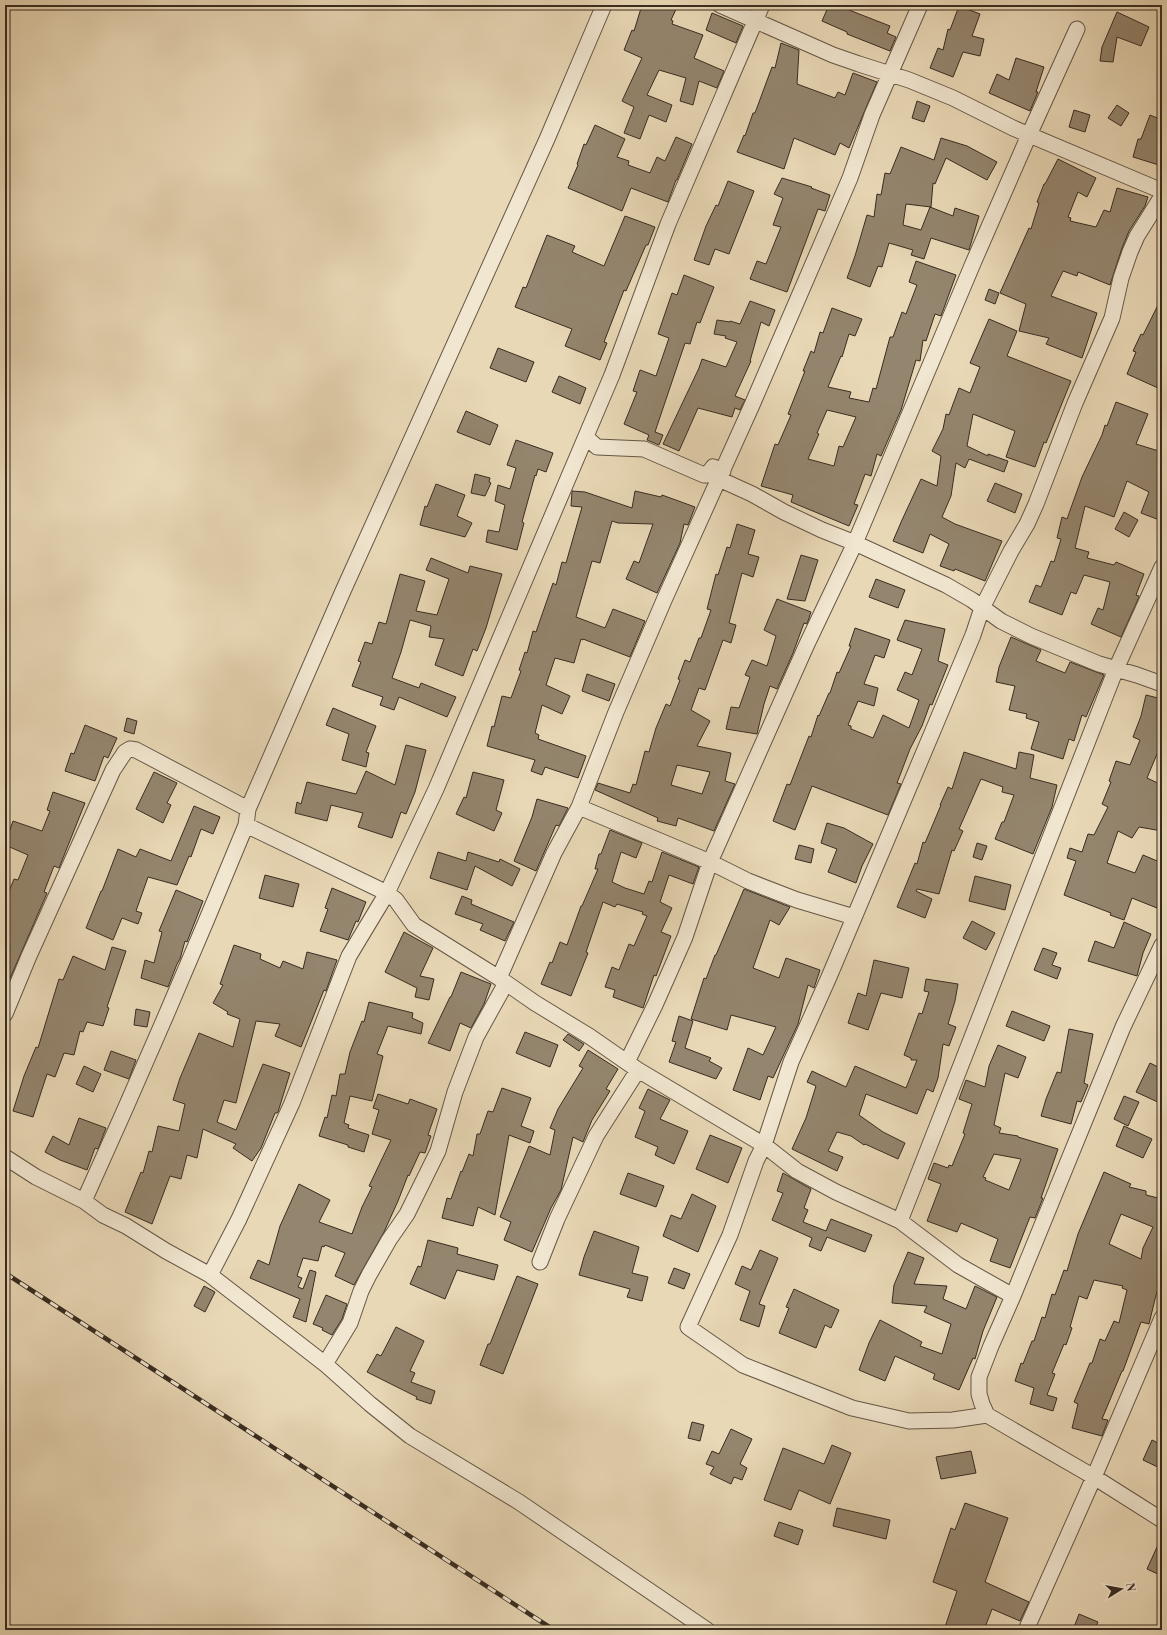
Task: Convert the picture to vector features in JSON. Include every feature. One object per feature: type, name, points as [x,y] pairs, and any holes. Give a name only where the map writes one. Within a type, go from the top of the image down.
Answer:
[{"type":"street","points":[[84,1201],[140,1077],[246,825],[248,809],[342,591],[547,139],[604,5]]},
{"type":"street","points":[[720,5],[833,54],[890,75],[909,80],[953,98],[1029,135],[1162,191]]},
{"type":"street","points":[[210,1274],[239,1219],[292,1103],[349,956],[387,893],[436,789],[612,375],[668,224],[762,5]]},
{"type":"street","points":[[325,1364],[350,1322],[368,1275],[407,1214],[438,1151],[455,1092],[476,1037],[502,980],[554,853],[579,807],[616,712],[665,598],[721,475],[850,178],[872,115],[920,5]]},
{"type":"street","points":[[540,1262],[557,1219],[596,1136],[632,1066],[654,1005],[685,936],[710,862],[807,644],[855,543],[1029,135],[1077,29]]},
{"type":"street","points":[[987,1415],[954,1420],[909,1421],[852,1408],[743,1365],[688,1327],[730,1235],[756,1161],[764,1145],[791,1062],[829,977],[973,635],[982,608],[1011,551],[1027,524],[1036,504],[1075,403],[1112,318],[1121,278],[1130,252],[1137,236],[1162,196]]},
{"type":"street","points":[[586,437],[597,446],[644,449],[704,475],[707,475],[713,467],[721,475],[796,518],[855,543],[946,585],[972,600],[1001,621],[1031,636],[1074,655],[1162,684]]},
{"type":"street","points":[[900,1221],[1116,669],[1162,567]]},
{"type":"street","points":[[5,1014],[29,956],[110,777],[125,752],[130,749],[136,750],[248,809]]},
{"type":"street","points":[[579,807],[710,862],[748,881],[790,897],[854,916]]},
{"type":"street","points":[[246,825],[387,893],[396,900],[414,926],[502,980],[632,1066],[764,1145],[797,1171],[836,1192],[900,1221],[958,1265],[1013,1296]]},
{"type":"street","points":[[1162,945],[1123,1028],[979,1377],[979,1394],[987,1415],[1094,1477],[1162,1520]]},
{"type":"street","points":[[5,1157],[36,1177],[84,1201],[103,1215],[126,1226],[166,1251],[210,1274],[325,1364],[370,1404],[410,1436],[519,1502],[706,1630]]},
{"type":"street","points":[[1026,1630],[1162,1318]]},
{"type":"building","points":[[642,5],[678,5],[671,20],[673,21],[672,24],[703,35],[694,58],[724,71],[717,88],[699,81],[693,105],[680,101],[686,78],[659,70],[647,95],[672,105],[666,122],[649,115],[640,139],[624,133],[634,107],[622,101],[642,58],[624,50],[632,30],[634,31]]},
{"type":"building","points":[[829,5],[852,5],[849,10],[890,26],[887,33],[896,37],[890,51],[847,34],[847,32],[822,21]]},
{"type":"building","points":[[959,6],[980,14],[972,36],[984,39],[980,56],[963,52],[953,77],[930,68],[938,48],[943,50],[948,29],[950,30]]},
{"type":"building","points":[[1117,12],[1149,27],[1141,46],[1117,37],[1113,62],[1100,61],[1102,47]]},
{"type":"building","points":[[712,13],[743,26],[736,43],[706,30]]},
{"type":"building","points":[[781,43],[799,50],[797,84],[835,98],[838,92],[845,95],[853,73],[877,82],[849,148],[840,143],[835,155],[794,138],[784,169],[737,152],[744,135],[745,136],[753,113],[755,113],[772,67],[775,68]]},
{"type":"building","points":[[1016,58],[1044,67],[1036,92],[1038,92],[1030,111],[989,93],[997,74],[1009,80]]},
{"type":"building","points":[[917,101],[930,106],[924,122],[912,118]]},
{"type":"building","points":[[1117,105],[1129,113],[1121,126],[1108,118]]},
{"type":"building","points":[[1074,110],[1090,115],[1085,132],[1069,127]]},
{"type":"building","points":[[1150,115],[1162,120],[1162,166],[1133,157],[1138,139],[1141,139]]},
{"type":"building","points":[[595,125],[625,139],[617,157],[629,161],[628,165],[650,173],[657,157],[665,161],[676,137],[692,144],[668,202],[631,188],[622,211],[568,188],[578,165],[577,164],[584,144],[586,145]]},
{"type":"building","points":[[941,138],[967,146],[997,162],[987,180],[946,158],[935,184],[933,183],[931,207],[906,204],[903,225],[921,230],[930,207],[953,216],[955,208],[979,216],[969,250],[931,238],[924,259],[911,255],[913,250],[889,243],[882,267],[878,266],[870,287],[847,278],[867,215],[874,217],[877,194],[881,195],[885,173],[890,174],[901,147],[934,160]]},
{"type":"building","points":[[1058,159],[1096,178],[1087,197],[1078,192],[1068,217],[1071,218],[1070,221],[1096,227],[1104,210],[1110,212],[1117,188],[1148,197],[1145,206],[1129,231],[1110,285],[1078,272],[1077,276],[1063,271],[1051,296],[1097,313],[1082,358],[1046,344],[1049,338],[1019,331],[1026,304],[1000,293],[1029,228],[1031,229],[1039,203],[1037,202],[1044,184]]},
{"type":"building","points":[[782,178],[812,187],[811,188],[830,195],[825,211],[818,209],[787,292],[750,279],[757,261],[766,264],[781,227],[773,225],[783,198],[774,194]]},
{"type":"building","points":[[728,181],[754,191],[729,254],[715,249],[709,265],[694,260],[706,226],[716,205],[718,206]]},
{"type":"building","points":[[625,216],[655,227],[626,291],[624,290],[604,342],[607,343],[600,360],[565,346],[572,329],[515,307],[523,287],[526,288],[547,235],[575,246],[572,252],[604,266]]},
{"type":"building","points":[[916,261],[956,275],[941,316],[935,314],[926,341],[923,340],[920,361],[916,360],[901,410],[881,456],[877,454],[871,476],[865,474],[854,504],[858,505],[849,526],[791,502],[793,495],[761,486],[775,444],[778,445],[791,415],[788,414],[805,371],[803,371],[811,351],[814,353],[820,332],[823,333],[832,308],[862,319],[855,336],[849,334],[842,357],[841,356],[828,387],[851,392],[849,398],[869,402],[873,388],[876,389],[890,337],[893,337],[902,312],[906,314],[917,285],[909,282]],"holes":[[[827,410],[856,417],[843,447],[839,446],[834,466],[808,459],[819,434],[817,433]]]},
{"type":"building","points":[[684,275],[714,287],[700,323],[697,322],[690,344],[685,343],[655,432],[663,435],[659,445],[647,440],[649,435],[624,424],[637,392],[633,391],[640,370],[656,376],[669,338],[658,334],[672,293],[677,295]]},
{"type":"building","points":[[989,289],[999,293],[995,304],[985,300]]},
{"type":"building","points":[[1162,297],[1162,380],[1158,388],[1127,374],[1136,352],[1133,351],[1141,334],[1143,335]]},
{"type":"building","points":[[750,301],[775,310],[769,326],[761,322],[751,361],[735,396],[745,400],[740,410],[735,408],[732,417],[698,408],[679,451],[663,444],[702,359],[726,367],[737,342],[725,338],[726,336],[714,334],[717,320],[730,321],[740,324]]},
{"type":"building","points":[[989,319],[1017,331],[1007,356],[1071,381],[1046,443],[1044,442],[1035,467],[1006,457],[1015,431],[973,414],[967,446],[988,456],[988,454],[1008,461],[1004,472],[969,459],[965,468],[956,463],[951,496],[942,517],[955,524],[1002,541],[985,581],[955,569],[954,571],[940,566],[949,544],[930,534],[923,553],[893,541],[921,479],[937,486],[941,456],[932,451],[943,429],[946,414],[949,415],[959,388],[970,393],[980,367],[970,363]]},
{"type":"building","points":[[498,348],[534,362],[526,382],[490,368]]},
{"type":"building","points":[[559,376],[586,388],[580,404],[552,392]]},
{"type":"building","points":[[1116,402],[1148,414],[1136,444],[1162,452],[1162,521],[1141,513],[1149,492],[1127,481],[1114,517],[1085,506],[1075,548],[1089,552],[1087,558],[1114,565],[1116,562],[1144,574],[1136,595],[1139,597],[1121,637],[1091,624],[1098,608],[1103,610],[1110,582],[1084,575],[1076,594],[1071,592],[1062,615],[1029,602],[1036,585],[1041,587],[1051,561],[1054,562],[1061,539],[1057,538],[1062,517],[1067,519],[1082,477],[1102,435],[1105,425],[1107,426]]},
{"type":"building","points":[[466,411],[498,425],[490,445],[457,432]]},
{"type":"building","points":[[516,440],[553,453],[546,472],[538,469],[536,476],[535,475],[522,522],[524,523],[517,550],[486,542],[488,530],[499,532],[505,505],[495,501],[498,485],[510,489],[516,468],[507,465]]},
{"type":"building","points":[[475,474],[490,478],[489,482],[491,483],[485,496],[471,493]]},
{"type":"building","points":[[995,483],[1022,494],[1015,513],[987,501]]},
{"type":"building","points":[[436,484],[465,495],[457,516],[472,523],[465,537],[420,525],[425,506],[427,507]]},
{"type":"building","points":[[572,491],[585,492],[632,508],[635,491],[661,497],[662,495],[695,507],[688,525],[684,524],[680,543],[657,593],[626,579],[634,561],[639,563],[653,524],[618,523],[612,521],[600,563],[592,561],[576,617],[605,628],[613,609],[645,621],[630,657],[581,639],[574,663],[555,658],[546,685],[570,696],[562,714],[542,705],[535,733],[539,735],[538,739],[586,756],[578,778],[545,767],[542,775],[531,771],[535,760],[487,746],[492,726],[494,727],[502,696],[511,698],[533,631],[536,632],[553,583],[556,585],[562,562],[566,563],[582,507],[571,506]]},
{"type":"building","points":[[1124,512],[1138,520],[1129,537],[1115,529]]},
{"type":"building","points":[[737,524],[755,530],[748,554],[759,557],[753,577],[742,573],[729,623],[736,625],[731,643],[723,640],[705,690],[699,688],[691,710],[710,721],[697,746],[731,753],[725,781],[735,784],[714,831],[678,818],[676,826],[657,821],[658,818],[595,790],[598,783],[630,793],[633,784],[636,785],[645,751],[649,752],[656,728],[666,704],[670,706],[680,680],[678,679],[685,660],[690,662],[699,638],[701,638],[711,610],[707,609],[716,574],[718,575],[727,547],[730,548]],"holes":[[[677,765],[710,772],[702,794],[671,785]]]},
{"type":"building","points":[[801,555],[818,560],[805,601],[787,599]]},
{"type":"building","points":[[431,558],[468,573],[470,566],[502,574],[486,628],[477,651],[473,649],[463,676],[435,665],[444,639],[429,637],[431,626],[410,620],[392,678],[419,688],[421,683],[456,697],[447,717],[399,697],[394,710],[380,705],[383,697],[352,686],[361,662],[358,661],[365,642],[372,644],[379,622],[386,624],[400,574],[425,581],[416,611],[437,615],[449,579],[426,570]]},
{"type":"building","points":[[876,579],[905,590],[898,608],[869,597]]},
{"type":"building","points":[[777,599],[811,612],[807,624],[804,623],[777,689],[770,686],[757,734],[726,729],[731,707],[739,708],[750,677],[745,675],[752,660],[767,666],[776,636],[764,630]]},
{"type":"building","points":[[905,620],[945,629],[938,661],[948,665],[932,705],[930,704],[922,726],[910,749],[897,783],[901,784],[888,815],[812,786],[795,830],[773,821],[787,784],[790,785],[809,736],[811,737],[818,715],[819,716],[830,693],[837,672],[839,673],[851,646],[849,646],[855,628],[890,640],[884,658],[875,655],[864,684],[878,688],[874,706],[858,701],[848,725],[851,726],[851,729],[873,738],[883,715],[909,728],[919,700],[897,690],[905,672],[912,675],[922,649],[897,640]]},
{"type":"building","points":[[1011,637],[1041,650],[1036,661],[1065,673],[1070,662],[1104,675],[1086,717],[1082,715],[1074,741],[1069,739],[1063,759],[1031,749],[1039,722],[1026,718],[1027,714],[1009,710],[1015,686],[996,682],[999,667]]},
{"type":"building","points":[[587,674],[615,684],[609,701],[582,691]]},
{"type":"building","points":[[1146,695],[1162,699],[1162,742],[1147,778],[1162,785],[1162,831],[1139,827],[1132,838],[1118,831],[1107,863],[1135,873],[1143,855],[1162,863],[1162,910],[1132,898],[1124,920],[1110,915],[1111,913],[1064,895],[1076,861],[1067,858],[1070,848],[1082,852],[1088,834],[1094,835],[1108,807],[1102,804],[1111,782],[1109,781],[1116,761],[1130,765],[1140,740],[1133,737],[1141,716]]},
{"type":"building","points":[[333,708],[376,726],[366,752],[369,753],[366,767],[342,760],[349,734],[326,725]]},
{"type":"building","points":[[127,718],[137,721],[134,734],[124,731]]},
{"type":"building","points":[[85,725],[117,738],[108,758],[104,756],[95,781],[65,771],[71,753],[74,754]]},
{"type":"building","points":[[406,745],[426,750],[415,792],[406,814],[401,812],[392,838],[358,827],[363,813],[331,805],[327,821],[295,813],[297,802],[301,804],[307,782],[356,794],[366,771],[395,785]]},
{"type":"building","points":[[964,752],[1016,769],[1019,752],[1034,755],[1030,778],[1057,785],[1052,807],[1033,854],[995,839],[1002,822],[1004,822],[1014,795],[1002,792],[1003,787],[981,779],[959,829],[963,831],[954,851],[952,850],[939,894],[917,889],[916,891],[932,899],[925,918],[897,907],[915,863],[917,864],[923,842],[925,843],[948,787],[952,789]]},
{"type":"building","points":[[154,772],[177,783],[167,803],[171,805],[163,823],[136,809]]},
{"type":"building","points":[[473,772],[504,780],[496,810],[502,813],[494,831],[456,814],[464,797],[466,798]]},
{"type":"building","points":[[53,792],[85,803],[59,868],[54,866],[44,892],[47,893],[5,990],[5,901],[14,879],[18,880],[28,855],[5,844],[13,821],[42,831],[50,811],[47,810]]},
{"type":"building","points":[[537,799],[568,808],[559,826],[556,825],[536,871],[514,861],[532,817]]},
{"type":"building","points":[[194,806],[220,817],[213,834],[201,829],[191,857],[189,856],[177,885],[148,877],[136,911],[142,913],[138,924],[122,918],[113,940],[86,928],[118,849],[136,857],[140,849],[171,861]]},
{"type":"building","points":[[827,823],[844,828],[873,844],[862,866],[856,883],[828,872],[837,849],[821,843]]},
{"type":"building","points":[[610,830],[642,843],[636,858],[621,852],[612,882],[625,888],[644,894],[649,881],[652,882],[662,852],[699,867],[693,884],[669,875],[660,902],[672,908],[661,932],[671,936],[656,976],[654,975],[643,1008],[613,997],[615,990],[605,987],[612,967],[619,970],[629,944],[634,946],[647,916],[642,914],[643,912],[617,904],[615,907],[603,902],[586,952],[588,953],[571,996],[541,984],[550,962],[552,963],[560,942],[567,945],[581,906],[598,869],[595,869],[599,854],[601,854]]},
{"type":"building","points":[[977,843],[987,846],[982,860],[973,857]]},
{"type":"building","points":[[799,845],[814,849],[811,863],[795,859]]},
{"type":"building","points":[[438,852],[466,861],[468,852],[499,862],[500,859],[520,869],[512,886],[475,866],[467,890],[430,878]]},
{"type":"building","points":[[265,875],[299,884],[293,907],[259,898]]},
{"type":"building","points":[[975,876],[1011,885],[1005,910],[969,901]]},
{"type":"building","points":[[332,888],[366,902],[358,922],[356,921],[348,940],[320,931],[328,909],[325,908]]},
{"type":"building","points":[[744,889],[790,907],[779,925],[770,920],[753,968],[779,978],[786,958],[820,970],[814,988],[808,985],[798,1024],[773,1078],[768,1076],[760,1100],[733,1090],[748,1048],[763,1055],[776,1027],[731,1015],[727,1030],[691,1019],[704,978],[706,979]]},
{"type":"building","points":[[176,890],[203,901],[187,942],[185,941],[180,959],[168,987],[141,978],[145,960],[154,963],[162,932],[159,931]]},
{"type":"building","points":[[462,896],[472,900],[471,904],[514,922],[505,941],[480,930],[483,924],[455,914]]},
{"type":"building","points":[[972,921],[995,933],[986,950],[963,938]]},
{"type":"building","points":[[1124,922],[1151,934],[1143,953],[1137,976],[1088,961],[1095,941],[1114,948]]},
{"type":"building","points":[[404,932],[433,948],[420,976],[434,979],[429,1000],[415,997],[417,988],[385,972]]},
{"type":"building","points":[[234,945],[261,954],[260,959],[280,968],[283,961],[303,969],[307,952],[337,960],[326,991],[324,990],[301,1047],[275,1036],[280,1024],[256,1021],[236,1103],[224,1100],[217,1122],[236,1130],[263,1064],[290,1073],[278,1112],[275,1113],[261,1148],[252,1161],[233,1148],[236,1144],[203,1129],[197,1158],[187,1155],[181,1179],[170,1176],[152,1224],[125,1212],[141,1172],[143,1173],[149,1151],[152,1152],[158,1126],[179,1131],[185,1104],[173,1100],[180,1078],[199,1033],[233,1047],[240,1019],[227,1014],[228,1012],[213,1003],[223,985],[220,984]]},
{"type":"building","points":[[112,947],[126,951],[107,1007],[109,1008],[103,1026],[87,1022],[83,1032],[80,1031],[74,1055],[64,1053],[55,1077],[47,1074],[33,1117],[13,1111],[24,1076],[36,1047],[38,1048],[59,979],[63,980],[73,956],[105,970]]},
{"type":"building","points":[[1043,948],[1057,953],[1052,965],[1061,968],[1057,979],[1034,970]]},
{"type":"building","points":[[874,960],[909,968],[902,998],[881,993],[868,1030],[848,1023],[858,993],[866,996]]},
{"type":"building","points":[[461,972],[491,984],[484,1004],[471,1028],[460,1023],[450,1051],[428,1043],[451,997]]},
{"type":"building","points":[[926,979],[958,984],[955,1001],[948,1024],[956,1027],[949,1046],[943,1044],[938,1078],[933,1092],[927,1089],[917,1114],[866,1094],[859,1115],[883,1132],[905,1143],[898,1159],[865,1144],[864,1145],[851,1136],[837,1132],[828,1151],[843,1157],[837,1171],[792,1149],[806,1118],[816,1086],[807,1082],[812,1071],[846,1087],[855,1066],[906,1088],[917,1060],[911,1060],[911,1058],[904,1055],[919,1013],[922,1014],[929,992],[924,991]]},
{"type":"building","points":[[369,1002],[413,1013],[412,1018],[423,1023],[421,1034],[388,1026],[377,1054],[383,1056],[372,1101],[350,1096],[344,1123],[349,1125],[348,1128],[369,1135],[364,1152],[348,1147],[348,1145],[319,1136],[325,1117],[327,1118],[332,1095],[336,1096],[340,1074],[345,1074],[350,1052],[362,1021],[364,1022]]},
{"type":"building","points":[[136,1009],[150,1012],[147,1027],[134,1025]]},
{"type":"building","points":[[1012,1011],[1050,1026],[1044,1041],[1006,1026]]},
{"type":"building","points":[[679,1016],[693,1021],[685,1048],[711,1058],[709,1061],[722,1068],[716,1079],[669,1062],[676,1042],[672,1041]]},
{"type":"building","points":[[1069,1029],[1093,1034],[1084,1083],[1088,1085],[1081,1102],[1077,1101],[1071,1124],[1041,1116],[1057,1072],[1061,1073]]},
{"type":"building","points":[[525,1032],[558,1045],[550,1067],[516,1053]]},
{"type":"building","points":[[568,1034],[584,1044],[579,1051],[563,1040]]},
{"type":"building","points":[[998,1045],[1026,1057],[1018,1078],[1005,1073],[994,1125],[1001,1128],[999,1133],[1018,1136],[1058,1149],[1041,1198],[1043,1198],[1035,1218],[1030,1217],[1010,1268],[990,1261],[998,1239],[961,1223],[957,1232],[927,1221],[941,1184],[928,1179],[934,1163],[948,1168],[949,1165],[952,1166],[965,1134],[963,1133],[972,1104],[959,1099],[966,1080],[985,1087],[989,1066]],"holes":[[[994,1154],[1021,1159],[1009,1190],[985,1180],[986,1178],[983,1177]]]},
{"type":"building","points":[[588,1050],[618,1069],[606,1089],[610,1091],[592,1120],[583,1142],[573,1137],[561,1190],[551,1208],[532,1252],[504,1240],[511,1222],[500,1217],[529,1146],[550,1155],[555,1130],[550,1128],[558,1109],[583,1068],[579,1066]]},
{"type":"building","points":[[111,1051],[136,1060],[129,1079],[104,1070]]},
{"type":"building","points":[[1150,1063],[1162,1069],[1162,1104],[1136,1092]]},
{"type":"building","points":[[84,1066],[101,1074],[93,1092],[76,1084]]},
{"type":"building","points":[[502,1088],[531,1098],[521,1126],[534,1131],[530,1143],[509,1135],[495,1215],[478,1207],[473,1226],[442,1218],[447,1198],[451,1199],[469,1154],[473,1156],[477,1134],[480,1134],[488,1111],[493,1112]]},
{"type":"building","points":[[648,1089],[670,1100],[660,1119],[688,1131],[674,1164],[655,1155],[658,1147],[635,1137],[645,1111],[639,1108]]},
{"type":"building","points":[[378,1094],[408,1104],[410,1099],[437,1109],[428,1135],[431,1136],[425,1153],[420,1152],[409,1176],[408,1175],[384,1232],[354,1285],[335,1276],[345,1253],[325,1245],[324,1247],[322,1246],[318,1261],[303,1258],[297,1276],[302,1278],[298,1287],[303,1289],[310,1270],[316,1272],[306,1322],[293,1317],[300,1299],[250,1278],[258,1260],[269,1265],[280,1226],[299,1184],[330,1200],[319,1222],[352,1234],[362,1207],[372,1187],[369,1186],[391,1140],[372,1134],[379,1110],[373,1108]]},
{"type":"building","points":[[1124,1096],[1139,1102],[1128,1126],[1114,1119]]},
{"type":"building","points":[[79,1118],[106,1128],[98,1149],[95,1148],[87,1170],[60,1160],[45,1152],[53,1136],[69,1145]]},
{"type":"building","points":[[1124,1126],[1152,1139],[1143,1158],[1116,1146]]},
{"type":"building","points":[[710,1135],[742,1148],[728,1183],[696,1169]]},
{"type":"building","points":[[1104,1172],[1131,1184],[1129,1187],[1146,1191],[1146,1195],[1162,1199],[1162,1280],[1156,1295],[1149,1324],[1141,1322],[1123,1371],[1102,1419],[1108,1420],[1102,1436],[1072,1428],[1078,1404],[1074,1402],[1090,1363],[1092,1363],[1100,1339],[1105,1341],[1114,1321],[1119,1323],[1127,1290],[1122,1288],[1123,1286],[1094,1280],[1087,1299],[1079,1296],[1070,1327],[1072,1328],[1066,1345],[1064,1344],[1052,1373],[1055,1374],[1047,1395],[1057,1398],[1053,1411],[1030,1404],[1034,1388],[1015,1381],[1021,1363],[1023,1364],[1032,1341],[1034,1341],[1042,1317],[1045,1318],[1052,1294],[1055,1295],[1064,1270],[1067,1271],[1078,1234]],"holes":[[[1121,1214],[1153,1227],[1143,1248],[1141,1259],[1109,1244]]]},
{"type":"building","points":[[628,1173],[664,1186],[656,1207],[620,1194]]},
{"type":"building","points":[[783,1173],[811,1189],[804,1208],[808,1210],[803,1222],[826,1231],[831,1219],[872,1235],[865,1252],[827,1237],[821,1251],[809,1246],[812,1238],[772,1220],[783,1193],[777,1191]]},
{"type":"building","points":[[692,1194],[716,1206],[698,1252],[663,1236],[671,1215],[681,1219]]},
{"type":"building","points":[[594,1231],[639,1247],[632,1273],[648,1277],[642,1301],[627,1297],[630,1289],[579,1275]]},
{"type":"building","points":[[428,1240],[458,1248],[457,1254],[498,1265],[494,1280],[457,1270],[445,1299],[410,1284],[418,1266],[421,1267]]},
{"type":"building","points":[[760,1250],[778,1258],[759,1304],[765,1306],[759,1327],[740,1320],[750,1291],[735,1284],[742,1266],[751,1270]]},
{"type":"building","points":[[908,1252],[924,1258],[914,1284],[947,1286],[943,1299],[966,1309],[975,1286],[997,1297],[983,1331],[975,1359],[973,1358],[959,1390],[933,1379],[935,1374],[895,1356],[885,1381],[859,1370],[869,1343],[880,1320],[922,1342],[920,1346],[942,1354],[951,1324],[924,1312],[927,1306],[892,1303],[894,1285]]},
{"type":"building","points":[[674,1268],[690,1274],[684,1289],[668,1283]]},
{"type":"building","points":[[517,1276],[538,1284],[503,1374],[480,1365]]},
{"type":"building","points":[[204,1286],[215,1292],[205,1312],[194,1306]]},
{"type":"building","points":[[794,1289],[839,1310],[831,1328],[825,1325],[816,1348],[779,1333],[789,1308],[786,1307]]},
{"type":"building","points":[[326,1295],[347,1304],[342,1319],[332,1335],[322,1330],[323,1328],[313,1324]]},
{"type":"building","points":[[396,1327],[424,1341],[410,1371],[415,1373],[411,1382],[435,1391],[431,1404],[416,1399],[417,1397],[367,1372],[377,1354],[381,1356]]},
{"type":"building","points":[[692,1422],[704,1425],[700,1441],[688,1438]]},
{"type":"building","points":[[731,1429],[752,1439],[740,1464],[747,1468],[742,1480],[734,1477],[731,1484],[710,1474],[714,1467],[706,1464],[712,1451],[719,1454]]},
{"type":"building","points":[[1152,1440],[1162,1445],[1162,1469],[1143,1460]]},
{"type":"building","points":[[832,1445],[851,1453],[830,1504],[799,1490],[791,1510],[764,1500],[783,1448],[824,1464]]},
{"type":"building","points":[[971,1451],[976,1473],[941,1479],[936,1457]]},
{"type":"building","points":[[965,1503],[1008,1518],[985,1582],[1029,1602],[1020,1621],[992,1609],[984,1630],[944,1630],[957,1591],[933,1582],[951,1528],[955,1530]]},
{"type":"building","points":[[837,1508],[890,1520],[886,1539],[833,1526]]},
{"type":"building","points":[[779,1522],[803,1530],[798,1545],[774,1536]]},
{"type":"building","points":[[1162,1536],[1162,1576],[1147,1569]]},
{"type":"building","points":[[1079,1614],[1098,1622],[1094,1630],[1073,1630]]},
{"type":"railway","points":[[5,1273],[554,1630]]}]
